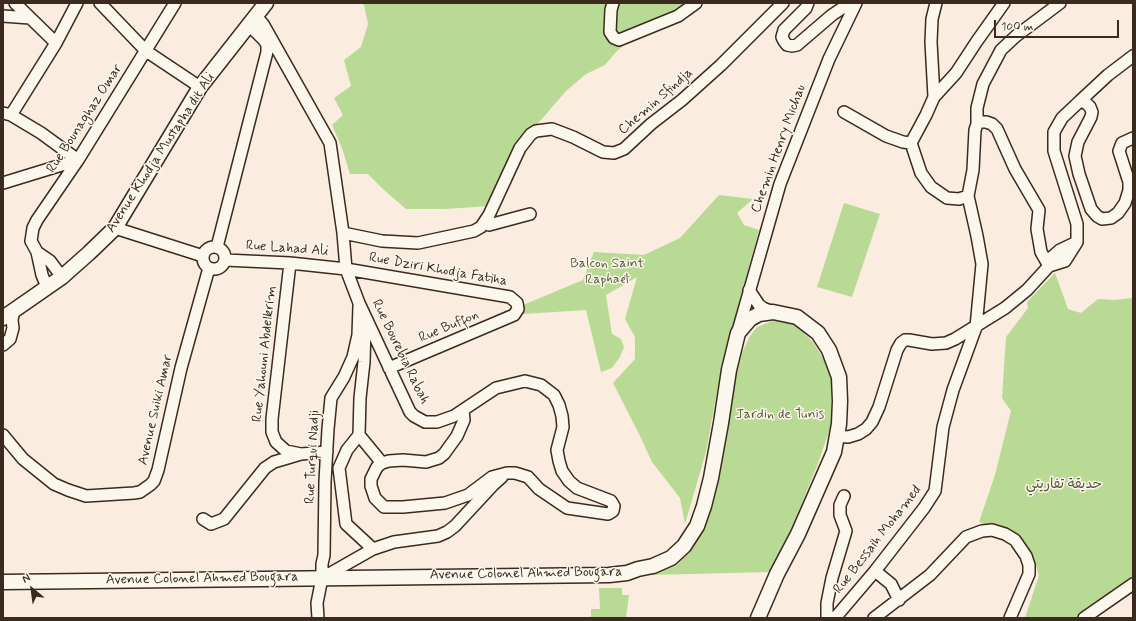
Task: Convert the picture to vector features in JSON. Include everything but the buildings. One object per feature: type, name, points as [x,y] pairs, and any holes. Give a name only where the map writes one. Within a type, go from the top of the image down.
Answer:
[{"type":"main road","name":"Avenue Khodja Mustapha dit Ali","points":[[9,314],[62,277],[115,228],[200,87],[266,3]]},
{"type":"main road","name":"Avenue Colonel Ahmed Bougara","points":[[3,582],[609,575],[627,573],[653,566],[671,558],[684,546],[698,526],[704,506],[720,431],[729,370],[738,333],[750,319],[759,314],[772,312],[797,317],[818,333],[829,350],[838,377],[840,401],[839,424],[834,452],[798,534],[777,574],[758,618]]},
{"type":"street","points":[[15,3],[56,43]]},
{"type":"street","points":[[77,3],[56,43],[7,114],[41,133],[78,160]]},
{"type":"street","points":[[100,3],[146,51],[200,87]]},
{"type":"street","name":"Rue Bounaghaz Omar","points":[[46,287],[42,275],[38,252],[31,241],[33,228],[78,160],[175,3]]},
{"type":"street","points":[[613,3],[611,10],[610,32],[614,38],[619,40],[678,16],[696,3]]},
{"type":"street","name":"Chemin Sfindja","points":[[485,222],[520,148],[531,134],[536,131],[552,129],[573,137],[603,152],[614,153],[624,149],[651,124],[682,100],[721,65],[783,3]]},
{"type":"street","points":[[808,3],[806,8],[784,30],[782,37],[787,45],[797,45],[832,15],[850,3]]},
{"type":"street","name":"Chemin Henry Michau","points":[[738,333],[780,184],[829,59],[856,3]]},
{"type":"street","points":[[934,97],[931,42],[932,19],[936,3]]},
{"type":"street","points":[[1004,3],[976,41],[956,73],[934,97],[911,143],[921,173],[931,187],[947,198],[959,200],[968,196],[973,170],[974,130],[977,124],[977,108],[983,84],[1001,50],[1016,36],[1060,3]]},
{"type":"street","points":[[3,16],[30,18]]},
{"type":"street","name":"Rue Bourebia Rabah","points":[[252,20],[263,24],[270,44],[330,143],[343,233],[346,269],[359,303],[410,412],[419,420],[425,422],[437,422],[454,416],[496,388],[516,382],[533,382],[548,389],[557,400],[562,416],[563,427],[557,450],[562,472],[577,488],[611,502],[614,505],[614,509],[608,514],[567,508],[539,489],[522,474],[507,473]]},
{"type":"street","points":[[217,246],[270,44]]},
{"type":"street","points":[[836,436],[848,437],[858,434],[866,429],[872,422],[879,407],[897,350],[901,343],[905,340],[932,344],[946,343],[955,340],[1005,308],[1027,290],[1049,266],[1052,257],[1060,250],[1077,242],[1077,224],[1054,151],[1054,132],[1062,118],[1108,75],[1133,56]]},
{"type":"street","points":[[1080,101],[1088,105],[1092,114],[1078,142],[1075,156],[1079,174],[1091,209],[1100,218],[1111,218],[1118,213],[1126,203],[1129,182],[1119,151],[1122,143],[1133,138]]},
{"type":"street","points":[[844,112],[886,136],[911,143]]},
{"type":"street","points":[[977,124],[986,122],[995,126],[1015,169],[1040,210],[1037,229],[1041,252],[1049,266]]},
{"type":"street","points":[[3,182],[78,160]]},
{"type":"street","name":"Rue Bessaih Mohamed","points":[[835,618],[875,571],[924,508],[934,491],[943,427],[953,390],[976,327],[982,264],[968,196]]},
{"type":"street","points":[[343,233],[382,241],[418,243],[467,233],[481,227],[485,222],[490,225],[530,214]]},
{"type":"street","points":[[115,228],[203,256]]},
{"type":"street","points":[[217,246],[223,250],[225,260],[224,263],[216,269],[209,268],[204,263],[203,256],[206,249],[217,246]]},
{"type":"street","points":[[38,252],[50,261],[62,277]]},
{"type":"street","name":"Rue Lahad Ali","points":[[225,260],[290,263],[346,269]]},
{"type":"street","name":"Rue Yahouni Abdelkrim","points":[[290,263],[272,418],[272,432],[276,442],[286,451],[301,454]]},
{"type":"street","name":"Avenue Suiki Amar","points":[[3,435],[23,459],[54,484],[68,490],[86,496],[140,492],[150,485],[154,481],[158,470],[181,368],[209,268]]},
{"type":"street","name":"Rue Dziri Khodja Fatiha","points":[[346,269],[510,297],[517,303],[518,309]]},
{"type":"street","points":[[750,290],[759,305],[772,312]]},
{"type":"street","name":"Rue Turqui Nadji","points":[[318,618],[317,603],[322,578],[328,429],[331,398],[344,377],[352,357],[358,335],[359,303]]},
{"type":"street","name":"Rue Buffon","points":[[389,368],[514,315],[518,309]]},
{"type":"street","points":[[3,345],[10,339],[13,328],[12,320],[9,314]]},
{"type":"street","points":[[365,316],[364,362],[360,398],[359,435],[347,450],[339,468],[346,524],[373,549]]},
{"type":"street","points":[[463,410],[464,420],[457,436],[444,454],[439,458],[426,462],[403,460],[389,461],[382,463],[377,467],[371,479],[371,486],[375,498],[384,507],[403,507],[445,503],[468,495],[492,477],[507,473]]},
{"type":"street","points":[[359,435],[382,463]]},
{"type":"street","points":[[203,519],[211,524],[224,519],[266,468],[274,462],[301,454],[327,452]]},
{"type":"street","points":[[322,578],[373,549],[394,542],[438,536],[447,532],[455,526],[493,485],[507,473]]},
{"type":"street","points":[[827,618],[827,603],[832,578],[846,531],[840,515],[840,505],[844,496]]},
{"type":"street","points":[[874,618],[930,575],[966,537],[982,531],[992,530],[1015,540],[1024,552],[1029,565],[1029,574],[1010,616]]},
{"type":"street","points":[[875,571],[891,584],[899,600]]},
{"type":"street","points":[[1084,618],[1133,584]]},
{"type":"green space","points":[[362,3],[688,3],[632,38],[616,52],[605,65],[586,74],[566,91],[541,120],[523,137],[505,167],[497,191],[489,206],[445,209],[406,209],[368,174],[350,174],[342,148],[332,125],[343,115],[334,98],[351,86],[344,60],[361,47],[368,24],[364,5]]},
{"type":"green space","name":"Balcon Saint Raphaël","points":[[719,195],[753,199],[737,213],[744,225],[759,230],[722,364],[706,452],[685,524],[680,498],[652,462],[613,383],[635,359],[635,337],[625,319],[637,277],[606,295],[612,334],[621,339],[624,347],[620,357],[612,368],[601,372],[586,310],[523,314],[523,305],[583,280],[594,252],[644,255],[680,238]]},
{"type":"green space","points":[[844,203],[880,214],[852,297],[817,287]]},
{"type":"green space","name":"حديقة تفاريتي","points":[[1055,273],[1068,309],[1081,313],[1098,299],[1114,300],[1133,298],[1133,581],[1080,618],[1025,618],[1039,575],[1034,560],[1020,540],[1008,531],[979,522],[995,475],[1011,411],[1002,398],[1006,337],[1028,308],[1027,302]]},
{"type":"green space","name":"Jardin de Tunis","points":[[780,318],[790,322],[801,330],[813,342],[824,360],[831,379],[832,423],[817,466],[792,527],[771,572],[649,575],[678,564],[695,544],[710,514],[732,392],[742,353],[750,336],[757,327]]},
{"type":"green space","points":[[599,588],[622,588],[622,595],[629,595],[626,618],[591,618],[591,609],[600,609]]}]
